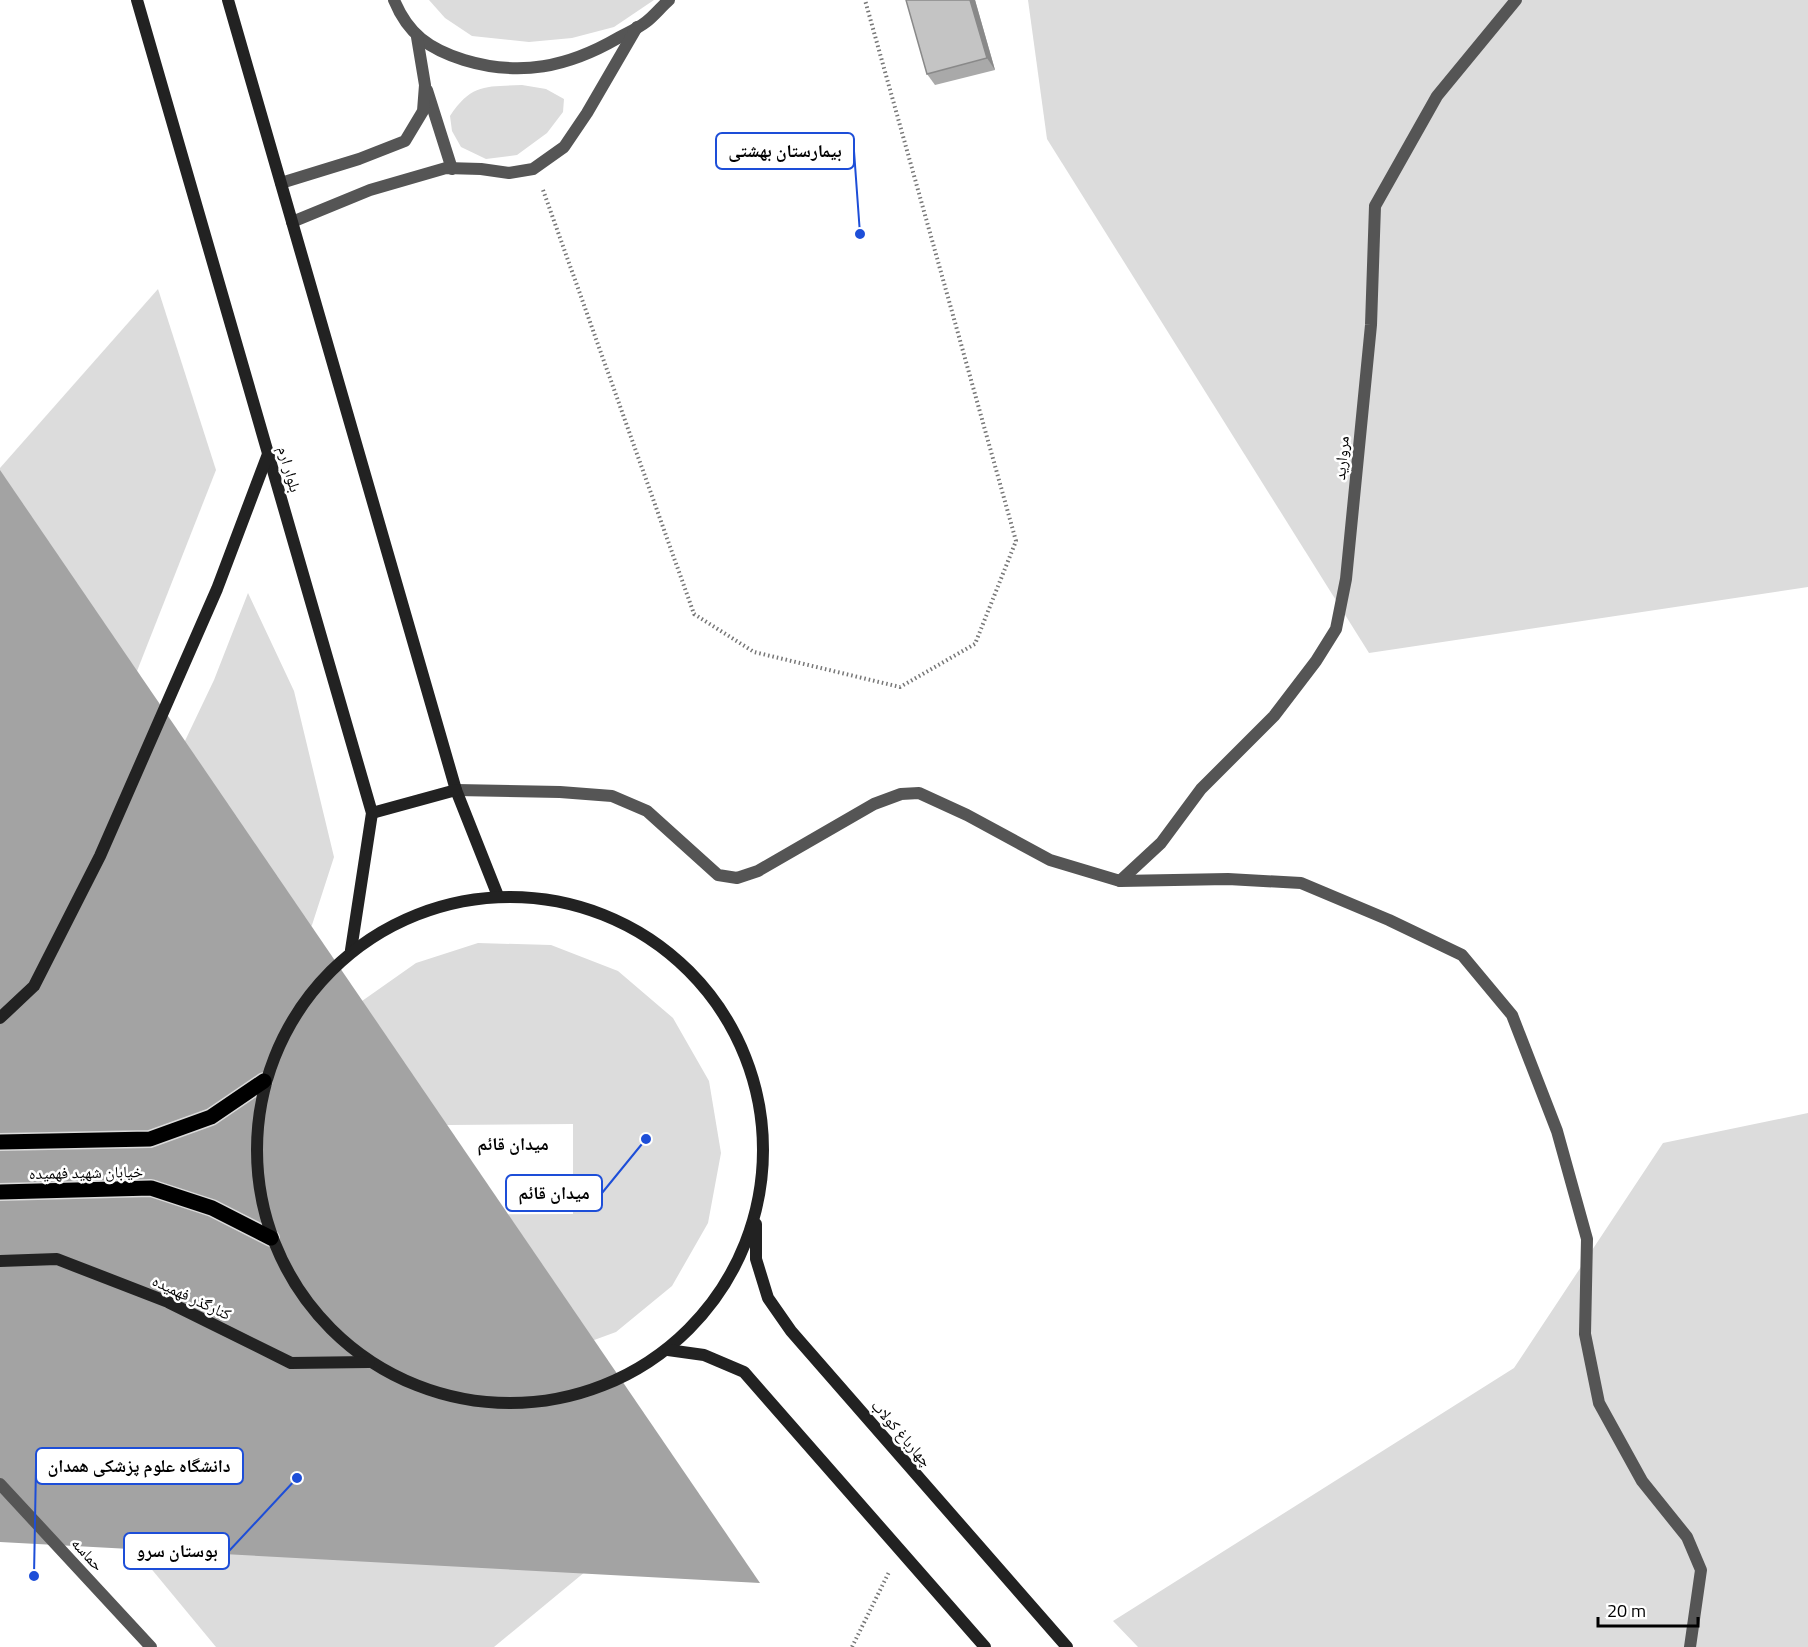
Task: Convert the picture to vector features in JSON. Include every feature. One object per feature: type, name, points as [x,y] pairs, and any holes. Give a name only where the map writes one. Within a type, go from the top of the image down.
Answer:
[{"type":"main road","name":"بلوار ارم","points":[[137,0],[372,813],[351,950]]},
{"type":"main road","points":[[228,0],[456,790],[498,896]]},
{"type":"main road","points":[[0,1018],[34,986],[100,856],[217,589],[268,454]]},
{"type":"main road","points":[[372,813],[456,790]]},
{"type":"main road","points":[[498,896],[578,905],[651,938],[710,992],[749,1062],[765,1140],[756,1219],[722,1292],[668,1350],[599,1389],[520,1405],[441,1395],[369,1362],[310,1308],[271,1238],[255,1160],[264,1081],[297,1009],[351,950],[420,912],[498,896]]},
{"type":"main road","name":"خیابان شهید فهمیده","points":[[0,1142],[150,1139],[211,1117],[264,1081]]},
{"type":"main road","name":"خیابان شهید فهمیده","points":[[0,1192],[151,1188],[212,1208],[271,1238]]},
{"type":"main road","name":"چهارباغ کولاب","points":[[756,1219],[756,1259],[768,1298],[791,1331],[1067,1647]]},
{"type":"main road","name":"کنارگذر فهمیده","points":[[0,1261],[57,1259],[168,1302],[291,1363],[369,1362]]},
{"type":"main road","points":[[668,1350],[704,1355],[744,1372],[985,1647]]},
{"type":"street","points":[[394,0],[400,14],[417,37],[445,54],[480,65],[525,69],[549,66],[593,52],[646,22],[669,0]]},
{"type":"street","name":"مروارید","points":[[1120,881],[1161,843],[1201,789],[1274,716],[1316,661],[1336,629],[1346,579],[1371,325],[1375,206],[1437,96],[1516,0]]},
{"type":"street","points":[[292,222],[370,190],[446,168],[509,173],[533,169],[564,147],[587,113],[637,27]]},
{"type":"street","points":[[417,37],[425,85],[452,169]]},
{"type":"street","points":[[280,183],[359,159],[405,141],[423,111],[425,85]]},
{"type":"street","points":[[456,790],[560,792],[612,796],[647,811],[718,875],[737,878],[758,871],[874,804],[901,794],[919,793],[968,815],[1050,860],[1120,881],[1228,879],[1301,884],[1389,920],[1462,955],[1512,1015],[1557,1131],[1587,1239],[1585,1334],[1599,1403],[1642,1482],[1687,1537],[1701,1570],[1690,1647]]},
{"type":"street","name":"حماسه","points":[[0,1484],[151,1647]]},
{"type":"path","points":[[539,180],[694,614],[754,652],[900,687],[975,644],[1016,541],[865,0]]},
{"type":"path","points":[[852,1647],[900,1550]]},
{"type":"shaded area","points":[[429,0],[654,0],[614,27],[572,38],[529,42],[472,36],[445,18]]},
{"type":"shaded area","points":[[1028,0],[1808,0],[1808,587],[1369,653],[1047,139]]},
{"type":"shaded area","points":[[522,85],[546,89],[564,99],[563,112],[547,133],[517,155],[486,159],[461,147],[452,131],[450,116],[458,105],[473,92],[481,89]]},
{"type":"shaded area","points":[[158,289],[216,470],[95,778],[0,961],[0,468]]},
{"type":"shaded area","points":[[0,470],[760,1583],[0,1542]]},
{"type":"shaded area","points":[[248,593],[294,691],[334,857],[312,925],[218,1062],[0,1055],[103,913],[214,680]]},
{"type":"shaded area","name":"میدان قائم","points":[[478,943],[551,945],[618,971],[673,1018],[709,1081],[721,1153],[708,1223],[672,1286],[616,1332],[548,1357],[476,1357],[413,1336],[360,1297],[322,1244],[302,1181],[303,1116],[323,1054],[362,1001],[416,963]],"holes":[[[573,1124],[573,1214],[326,1215],[325,1126]]]},
{"type":"shaded area","points":[[1808,1113],[1808,1647],[1138,1647],[1113,1621],[1514,1368],[1663,1143]]},
{"type":"shaded area","points":[[0,1288],[597,1562],[494,1647],[216,1647],[0,1386]]},
{"type":"building","points":[[906,0],[970,0],[987,58],[927,74]]},
{"type":"place","name":"بیمارستان بهشتی","points":[[860,234]]},
{"type":"place","name":"میدان قائم","points":[[646,1139]]},
{"type":"place","name":"بوستان سرو","points":[[297,1478]]},
{"type":"place","name":"دانشگاه علوم پزشکی همدان","points":[[34,1576]]},
{"type":"district","name":"میدان قائم","points":[[513,1144]]}]
